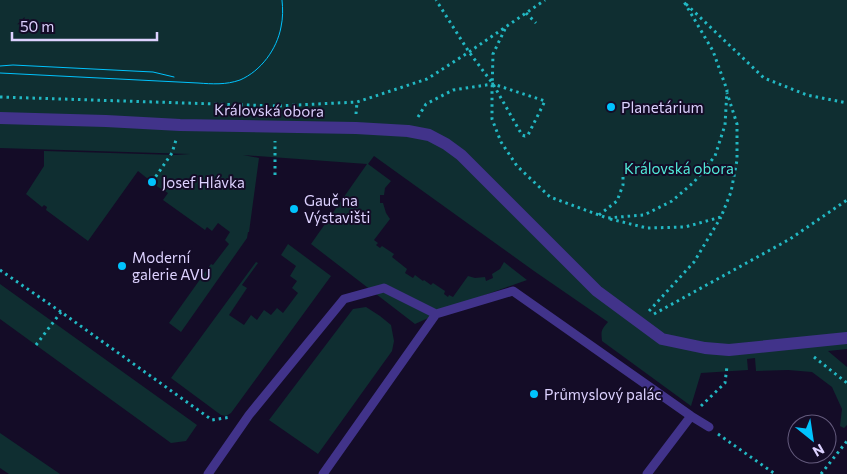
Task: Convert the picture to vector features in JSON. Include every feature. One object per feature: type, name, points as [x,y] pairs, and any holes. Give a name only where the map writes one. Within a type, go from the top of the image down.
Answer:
[{"type":"street","name":"Královská obora","points":[[0,118],[106,120],[180,125],[356,128],[408,132],[429,136],[461,154],[597,291],[662,339],[706,348],[729,350],[847,338]]},
{"type":"lane","points":[[208,474],[249,415],[344,299],[384,288],[436,314]]},
{"type":"lane","points":[[323,474],[436,314],[513,291],[709,427]]},
{"type":"lane","points":[[647,474],[691,416]]},
{"type":"path","points":[[408,132],[426,104],[453,90],[493,84],[545,101],[528,135],[522,135],[493,84],[469,52],[436,0]]},
{"type":"path","points":[[0,97],[277,106],[357,102],[427,79],[546,0]]},
{"type":"path","points":[[639,322],[694,262],[721,217],[731,192],[737,160],[737,124],[727,90],[713,51],[682,0]]},
{"type":"path","points":[[682,0],[764,78],[807,95],[847,103]]},
{"type":"path","points":[[526,13],[536,23]]},
{"type":"path","points":[[505,28],[494,54],[492,120],[501,142],[517,166],[550,197],[607,218],[647,228],[685,227],[721,217]]},
{"type":"path","points":[[607,218],[644,215],[672,202],[694,182],[715,156],[725,125],[727,90]]},
{"type":"path","points":[[152,182],[172,153],[180,125]]},
{"type":"path","points":[[275,175],[277,127]]},
{"type":"path","points":[[599,215],[617,201],[623,185],[622,177]]},
{"type":"path","points":[[639,322],[790,239],[847,200]]},
{"type":"path","points":[[0,270],[62,312],[212,420],[249,415]]},
{"type":"path","points":[[36,345],[62,312]]},
{"type":"path","points":[[795,343],[847,382]]},
{"type":"path","points":[[691,416],[726,382],[726,372]]},
{"type":"path","points":[[709,427],[775,474]]},
{"type":"path","points":[[821,474],[847,441]]},
{"type":"green space","name":"Královská obora","points":[[0,0],[847,0],[847,349],[828,351],[847,367],[847,425],[844,428],[840,426],[842,409],[832,387],[812,372],[788,370],[756,371],[755,358],[747,359],[748,370],[701,373],[691,406],[602,341],[602,331],[608,322],[374,156],[368,164],[391,181],[385,188],[384,195],[380,195],[380,203],[383,203],[390,219],[374,240],[380,248],[382,246],[394,254],[392,257],[407,269],[405,273],[413,278],[415,275],[431,285],[433,283],[445,291],[444,294],[448,297],[449,295],[453,297],[468,276],[475,278],[485,277],[486,281],[493,278],[492,274],[500,269],[504,262],[527,280],[457,305],[415,324],[311,244],[367,164],[243,155],[259,158],[247,238],[181,332],[169,323],[211,264],[213,265],[229,244],[225,240],[230,232],[218,223],[212,231],[207,227],[205,230],[163,200],[168,193],[138,171],[88,241],[46,210],[47,207],[44,205],[42,207],[26,194],[44,166],[44,151],[190,154],[0,148]]},
{"type":"green space","points":[[288,244],[331,276],[231,413],[226,416],[221,415],[171,378],[256,262],[258,263],[242,285],[247,288],[229,315],[244,325],[251,315],[257,320],[264,310],[271,315],[277,308],[283,313],[298,293],[292,288],[297,281],[290,276],[296,266],[281,255]]},
{"type":"green space","points":[[0,284],[197,425],[186,441],[171,443],[0,319]]},
{"type":"green space","points":[[366,307],[391,325],[394,341],[392,351],[318,454],[269,420],[353,309]]},
{"type":"green space","points":[[0,433],[60,474],[9,474],[0,468]]},
{"type":"tram line","points":[[0,73],[208,84],[235,82],[255,71],[272,51],[281,27],[283,14],[282,0]]},
{"type":"tram line","points":[[0,66],[13,65],[153,72],[174,77]]},
{"type":"place","name":"Planetárium","points":[[611,107]]},
{"type":"place","name":"Josef Hlávka","points":[[152,182]]},
{"type":"place","name":"Gauč na Výstavišti","points":[[294,209]]},
{"type":"place","name":"Moderní galerie AVU","points":[[122,266]]},
{"type":"place","name":"Průmyslový palác","points":[[534,394]]}]
